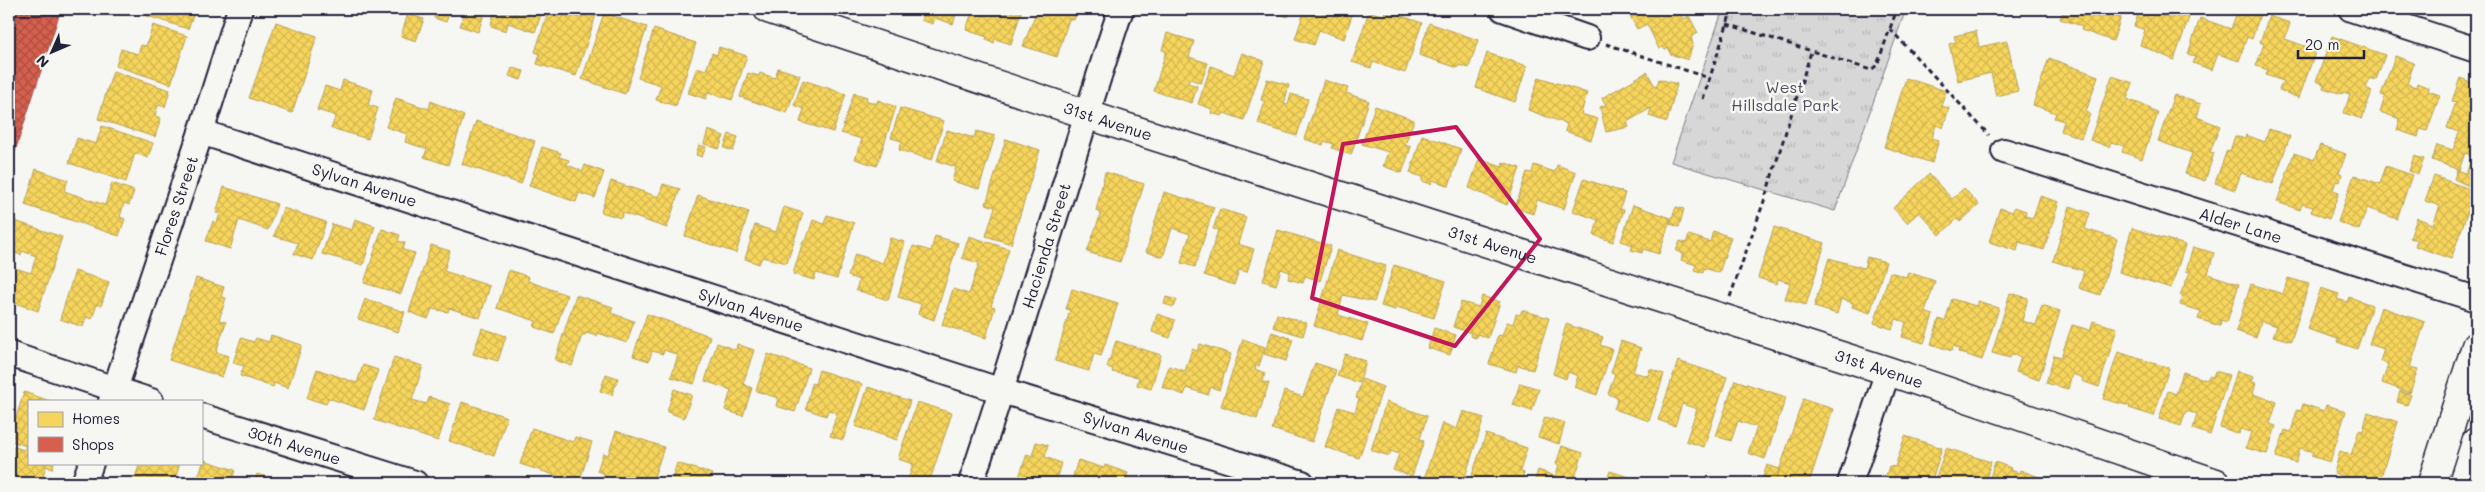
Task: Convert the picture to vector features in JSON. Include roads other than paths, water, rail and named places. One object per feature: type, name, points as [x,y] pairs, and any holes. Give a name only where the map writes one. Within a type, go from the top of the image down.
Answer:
[{"type":"street","name":"Flores Street","points":[[113,395],[240,9]]},
{"type":"street","name":"31st Avenue","points":[[768,9],[1086,114],[1888,372],[2216,483]]},
{"type":"street","name":"Hacienda Street","points":[[971,483],[1002,391],[1086,114],[1121,9]]},
{"type":"street","points":[[1503,9],[1587,38]]},
{"type":"street","points":[[2351,9],[2476,50]]},
{"type":"street","name":"Sylvan Avenue","points":[[201,132],[1002,391],[1302,483]]},
{"type":"street","name":"Alder Lane","points":[[2004,151],[2476,299]]},
{"type":"street","points":[[2432,483],[2476,346]]},
{"type":"street","points":[[9,354],[113,395],[145,400]]},
{"type":"street","points":[[1850,483],[1888,372]]},
{"type":"street","name":"30th Avenue","points":[[202,416],[415,483]]},
{"type":"street","points":[[2463,483],[2476,442]]},
{"type":"street","points":[[84,483],[91,464]]},
{"type":"park label","name":"West Hillsdale Park","points":[[1785,96]]}]
